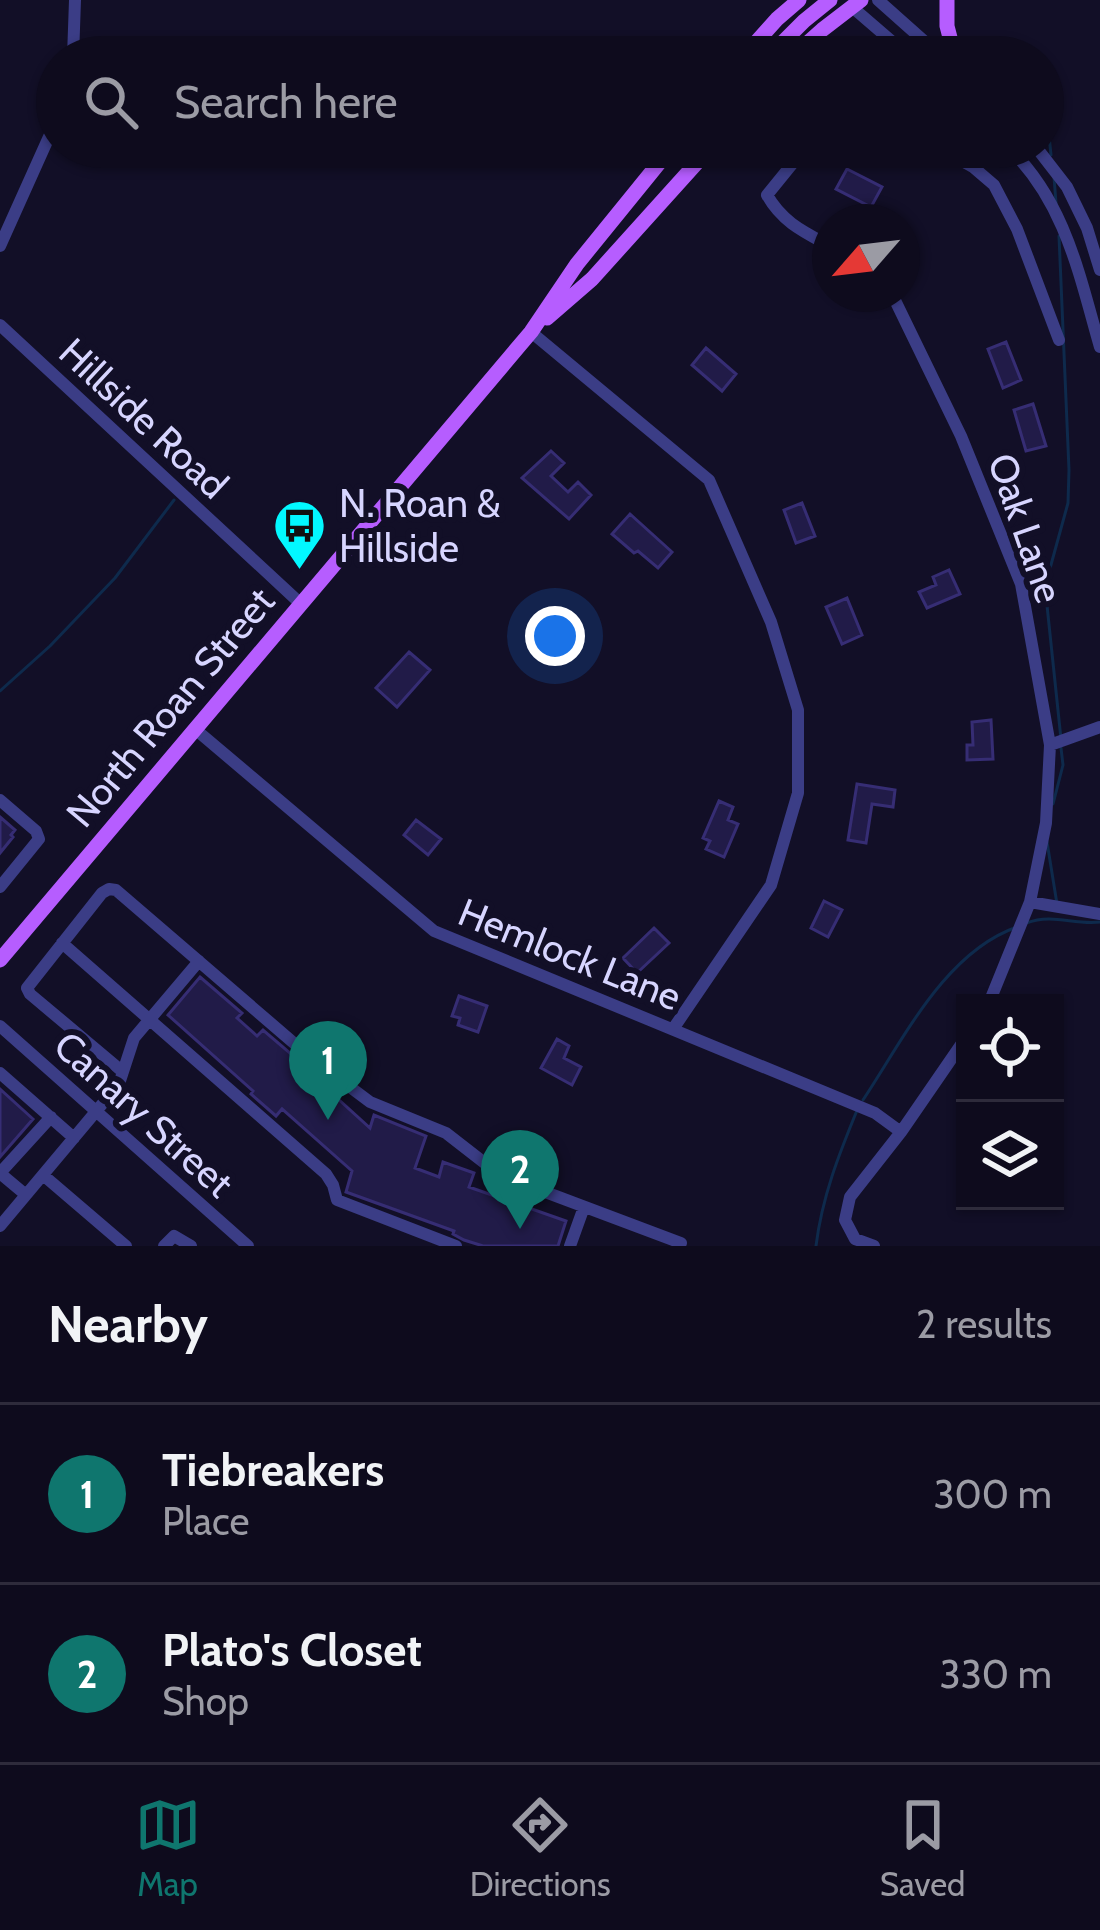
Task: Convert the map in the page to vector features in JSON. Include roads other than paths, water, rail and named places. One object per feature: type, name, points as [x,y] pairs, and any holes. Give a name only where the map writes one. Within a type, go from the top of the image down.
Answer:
[{"type":"main road","points":[[777,19],[787,0]]},
{"type":"main road","points":[[762,36],[799,0]]},
{"type":"main road","points":[[789,36],[830,0]]},
{"type":"main road","points":[[946,0],[950,36]]},
{"type":"main road","points":[[814,36],[853,2]]},
{"type":"main road","name":"North Roan Street","points":[[0,960],[531,332],[577,264],[655,168]]},
{"type":"main road","name":"North Roan Street","points":[[531,332],[592,279],[692,168]]},
{"type":"street","points":[[74,36],[75,0]]},
{"type":"street","points":[[878,0],[918,36]]},
{"type":"street","points":[[853,2],[888,36]]},
{"type":"street","points":[[0,246],[36,165]]},
{"type":"street","points":[[788,168],[766,195],[776,212],[812,236]]},
{"type":"street","points":[[974,168],[994,185],[1017,229],[1059,340]]},
{"type":"street","points":[[1030,168],[1071,243],[1094,304],[1100,347]]},
{"type":"street","points":[[1052,168],[1087,228],[1100,270]]},
{"type":"street","name":"Oak Lane","points":[[901,312],[961,436],[1021,584],[1050,745],[1046,823],[1030,902],[993,994]]},
{"type":"street","name":"Hillside Road","points":[[0,326],[301,604]]},
{"type":"street","points":[[531,332],[709,480],[771,622],[798,710],[798,793],[771,885],[673,1028]]},
{"type":"street","points":[[1050,745],[1100,727]]},
{"type":"street","name":"Hemlock Lane","points":[[195,730],[434,931],[875,1113],[901,1132]]},
{"type":"street","points":[[0,800],[39,839],[0,887]]},
{"type":"street","points":[[123,1072],[28,990],[28,984],[102,893],[114,889],[310,1057],[370,1102],[446,1133],[493,1172],[680,1246]]},
{"type":"street","points":[[1030,902],[1100,914]]},
{"type":"street","points":[[62,943],[326,1174],[342,1204],[456,1246]]},
{"type":"street","points":[[1,1222],[119,1084],[131,1042],[199,962]]},
{"type":"street","name":"Canary Street","points":[[0,1026],[248,1246]]},
{"type":"street","points":[[874,1246],[855,1239],[845,1220],[850,1197],[956,1052]]},
{"type":"street","points":[[0,1073],[74,1138]]},
{"type":"street","points":[[26,1195],[1,1173],[51,1117]]},
{"type":"street","points":[[43,1175],[126,1246]]},
{"type":"street","points":[[570,1246],[584,1207]]},
{"type":"street","points":[[164,1246],[178,1236],[191,1246]]},
{"type":"waterway","points":[[1054,177],[1056,203]]},
{"type":"waterway","points":[[1059,236],[1068,503],[1046,596],[1061,739]]},
{"type":"waterway","points":[[0,691],[115,578],[174,500]]},
{"type":"waterway","points":[[1053,804],[1063,765],[1061,748]]},
{"type":"waterway","points":[[1047,842],[1057,904]]},
{"type":"waterway","points":[[1026,923],[1045,919],[1100,922]]},
{"type":"waterway","points":[[863,1100],[947,977],[991,939],[1017,927]]},
{"type":"waterway","points":[[816,1246],[827,1193],[858,1108]]},
{"type":"place","name":"N. Roan & Hillside","points":[[300,571]]},
{"type":"place","name":"Tiebreakers","points":[[328,1120]]},
{"type":"place","name":"Plato's Closet","points":[[520,1229]]}]
